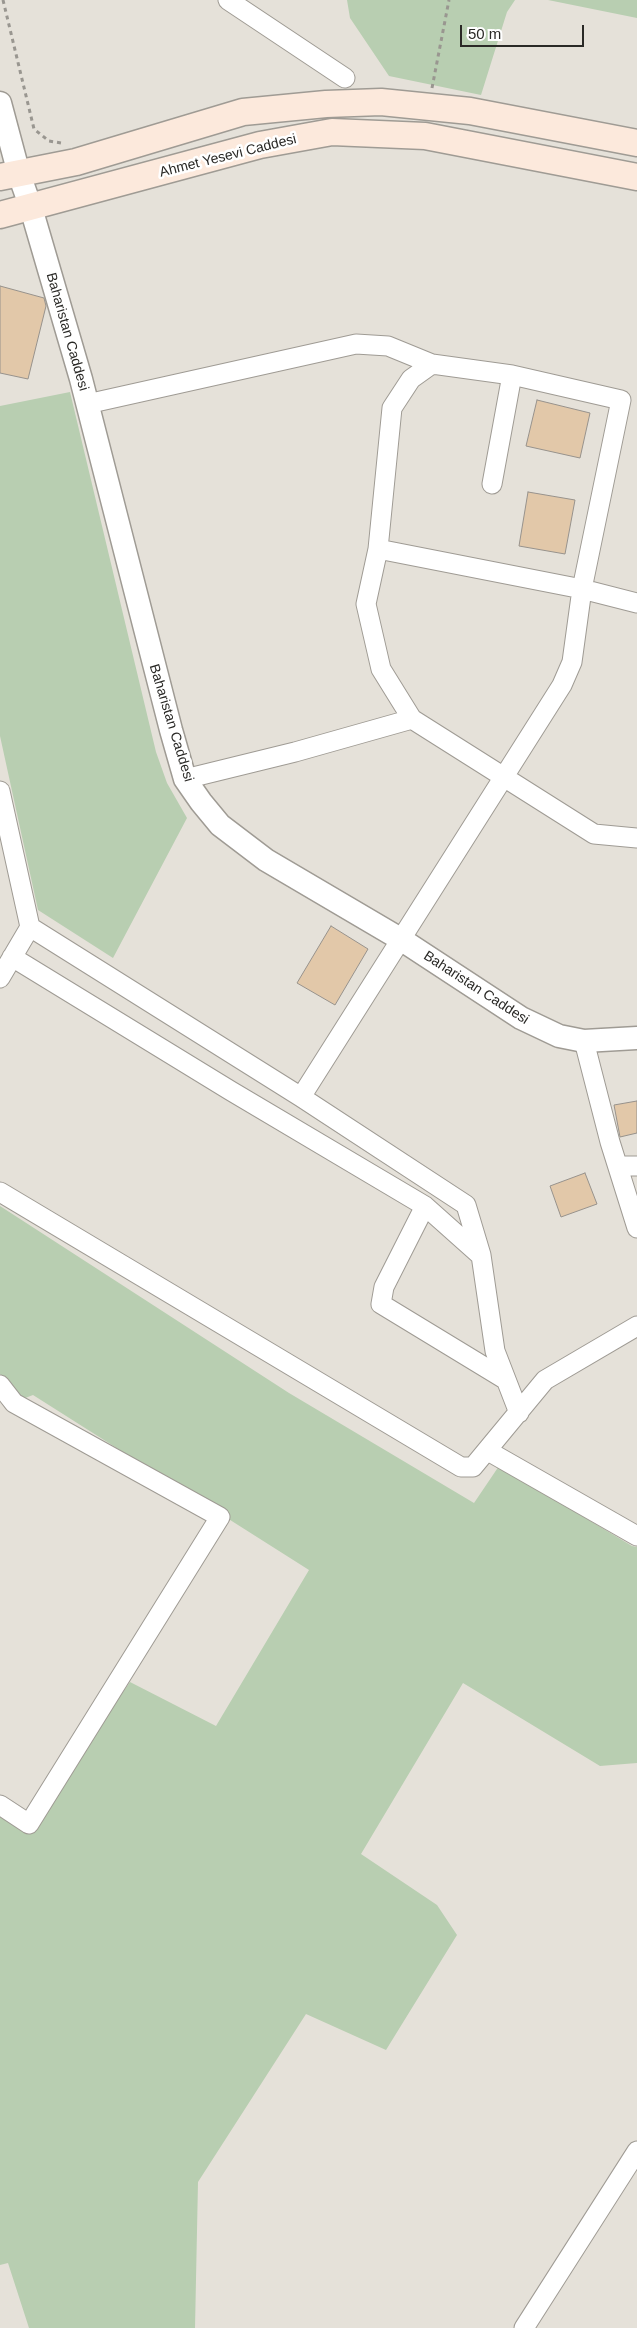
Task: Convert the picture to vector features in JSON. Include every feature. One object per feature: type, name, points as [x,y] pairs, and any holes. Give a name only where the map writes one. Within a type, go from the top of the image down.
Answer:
[{"type":"main road","points":[[9,176],[76,162],[243,112],[326,104],[381,102],[470,111],[637,143]]},
{"type":"main road","name":"Ahmet Yesevi Caddesi","points":[[0,215],[260,145],[332,132],[426,136],[637,177]]},
{"type":"street","points":[[228,0],[345,78]]},
{"type":"street","name":"Baharistan Caddesi","points":[[0,103],[9,176],[31,208],[87,404],[185,779],[220,825],[240,842],[266,860],[402,940],[521,1018],[559,1036],[584,1041],[637,1038]]},
{"type":"street","points":[[87,404],[356,344],[388,346],[432,364],[512,375],[629,401],[582,589],[572,662],[562,685],[301,1097]]},
{"type":"street","points":[[432,364],[411,379],[392,408],[378,550],[366,604],[380,669],[412,719],[594,834],[637,838]]},
{"type":"street","points":[[492,484],[512,375]]},
{"type":"street","points":[[378,550],[582,589],[637,603]]},
{"type":"street","points":[[185,779],[295,752],[412,719]]},
{"type":"street","points":[[0,792],[30,927],[0,978]]},
{"type":"street","points":[[30,927],[301,1097],[466,1205],[481,1255],[495,1351],[519,1413]]},
{"type":"street","points":[[12,957],[231,1091],[425,1206],[481,1255]]},
{"type":"street","points":[[584,1041],[637,1228]]},
{"type":"street","points":[[618,1166],[637,1166]]},
{"type":"street","points":[[0,1192],[461,1467],[473,1467],[545,1380],[637,1326]]},
{"type":"street","points":[[425,1206],[384,1287],[381,1304],[506,1380]]},
{"type":"street","points":[[0,1385],[14,1403],[220,1517],[29,1824],[0,1806]]},
{"type":"street","points":[[488,1451],[637,1536]]},
{"type":"street","points":[[524,2328],[637,2151]]},
{"type":"path","points":[[4,0],[34,129],[49,141]]},
{"type":"path","points":[[428,107],[449,0]]},
{"type":"green space","points":[[347,0],[515,0],[507,12],[481,95],[389,76],[350,18]]},
{"type":"green space","points":[[548,0],[637,0],[637,18]]},
{"type":"green space","points":[[70,392],[156,752],[167,783],[187,818],[113,958],[38,910],[0,736],[0,406]]},
{"type":"green space","points":[[0,1206],[289,1393],[474,1503],[499,1466],[632,1546],[637,1547],[637,1763],[600,1766],[463,1683],[361,1854],[437,1905],[457,1935],[386,2050],[306,2014],[198,2182],[195,2328],[29,2328],[8,2263],[0,2265],[0,1800],[32,1820],[130,1682],[216,1726],[309,1570],[33,1395],[20,1400],[0,1374]]},
{"type":"building","points":[[0,286],[44,298],[46,306],[28,379],[0,373]]},
{"type":"building","points":[[537,400],[590,413],[580,458],[526,446]]},
{"type":"building","points":[[528,492],[575,500],[565,554],[519,546]]},
{"type":"building","points":[[331,926],[368,949],[335,1005],[297,983]]},
{"type":"building","points":[[637,1101],[637,1133],[620,1137],[614,1105]]},
{"type":"building","points":[[585,1173],[597,1204],[561,1217],[550,1186]]}]
